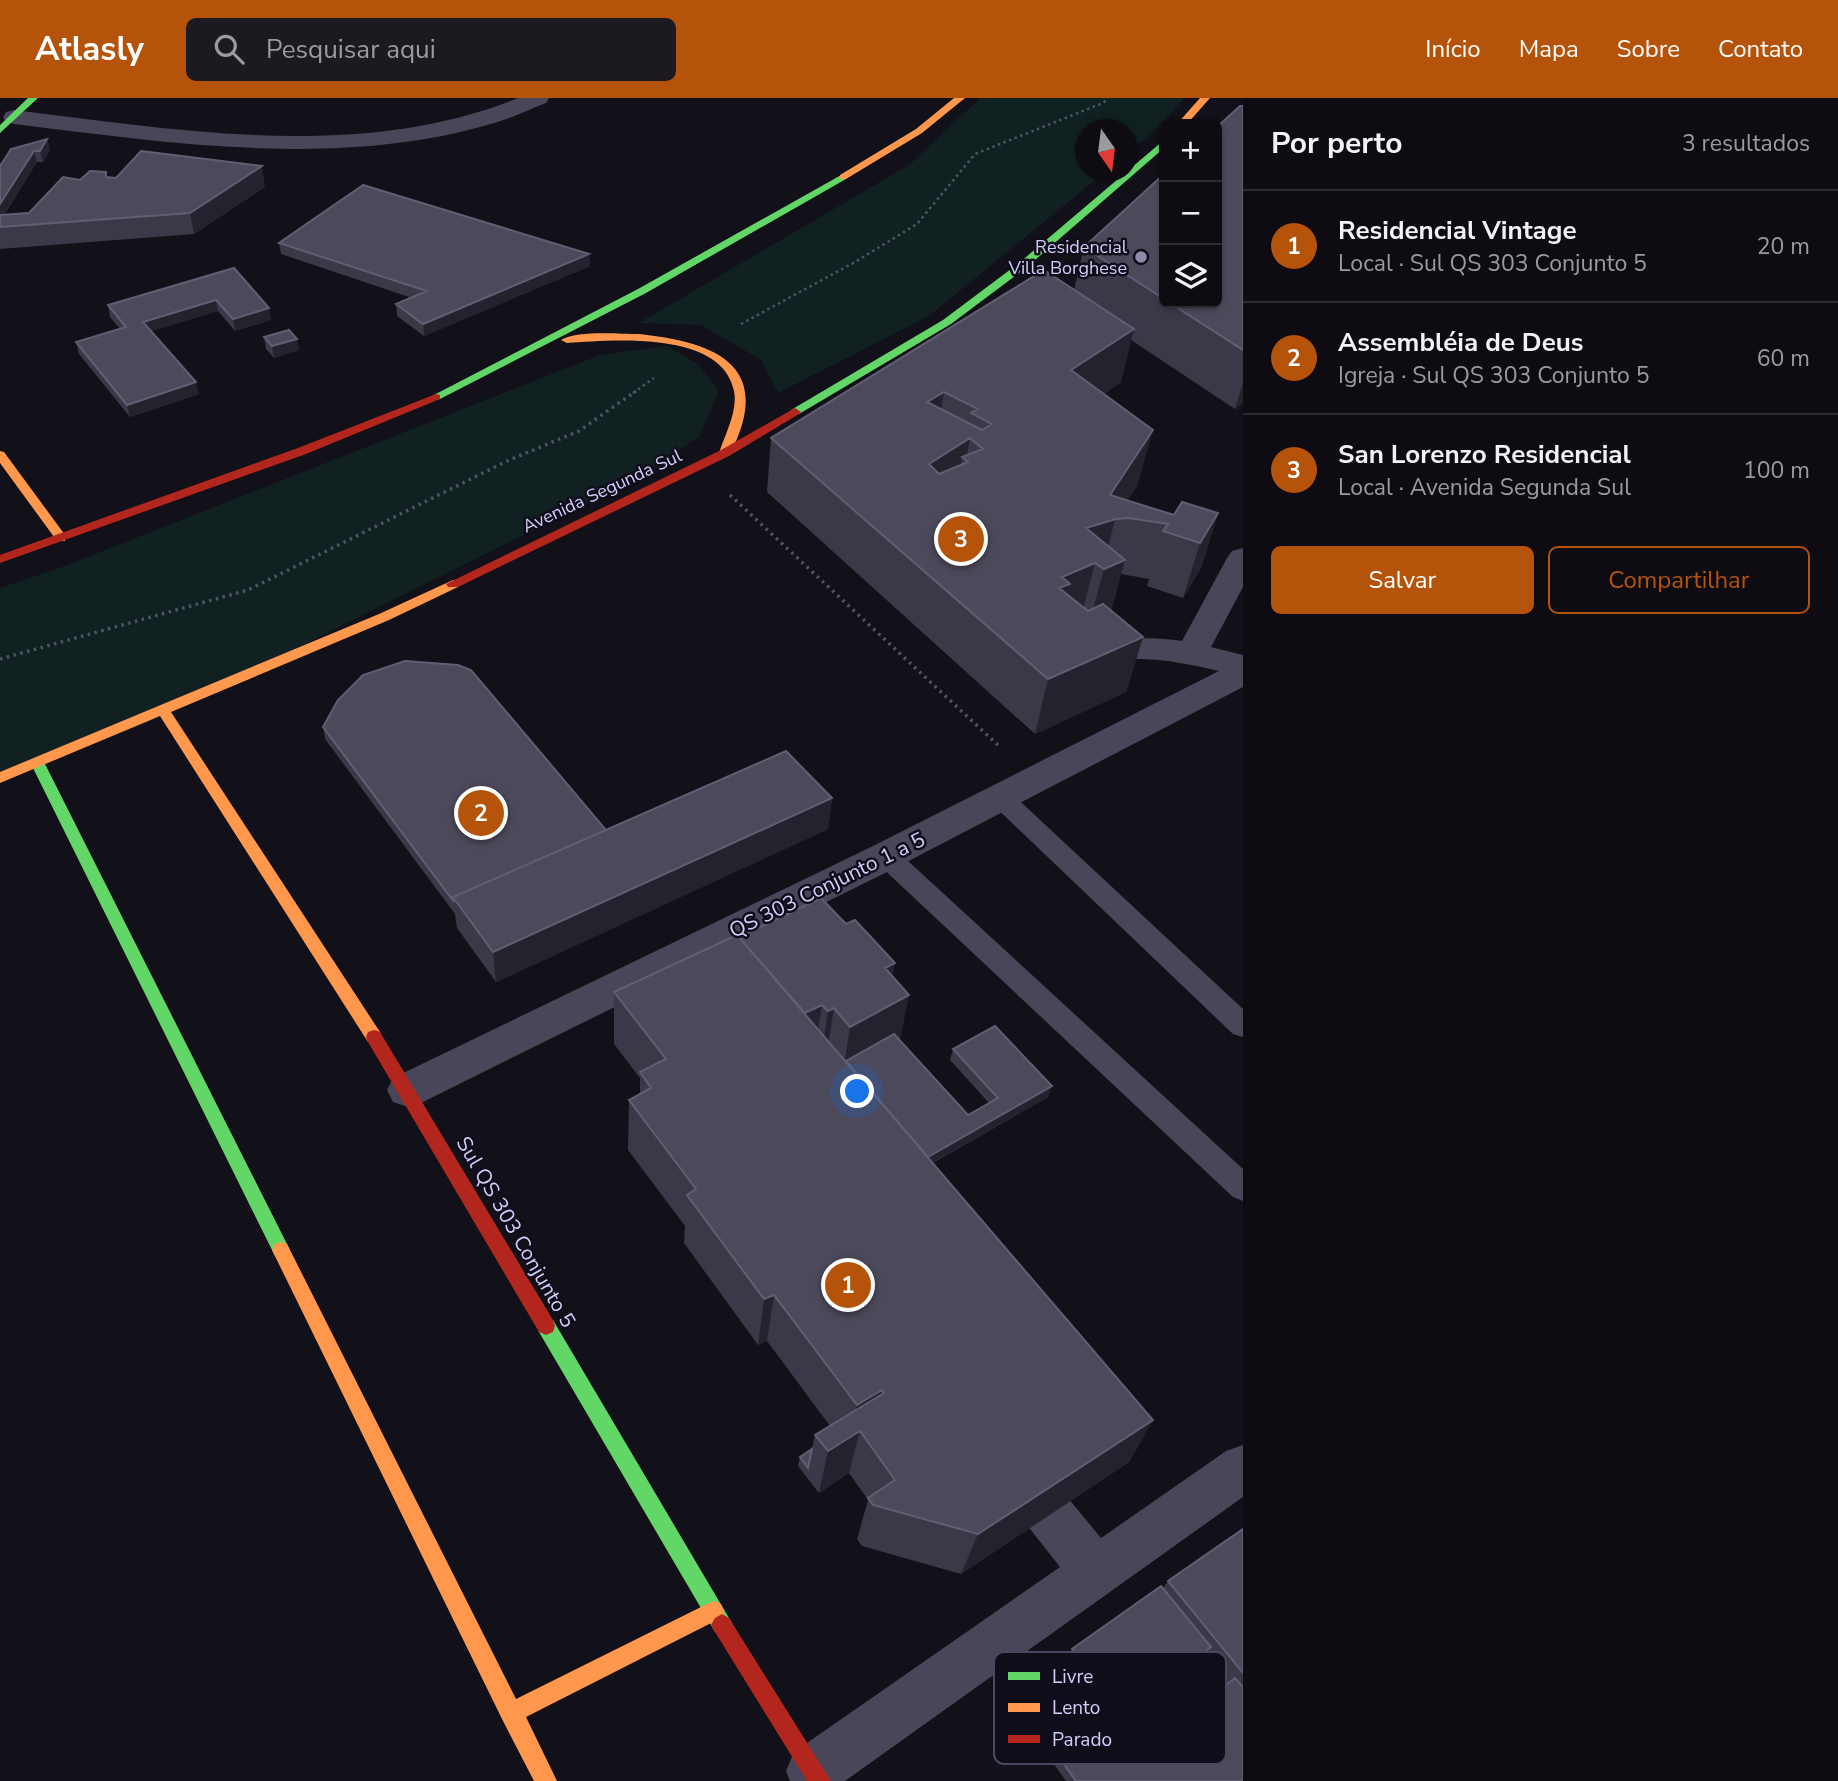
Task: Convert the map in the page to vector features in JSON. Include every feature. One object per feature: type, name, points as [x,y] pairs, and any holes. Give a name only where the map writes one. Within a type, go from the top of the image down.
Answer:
[{"type":"main road","points":[[7,124],[33,98]]},
{"type":"main road","points":[[0,559],[302,452],[432,399],[547,342],[843,179],[919,131],[960,98]]},
{"type":"main road","points":[[1186,119],[1205,98]]},
{"type":"main road","name":"Avenida Segunda Sul","points":[[0,778],[384,617],[725,453],[947,322],[1023,265],[1159,147]]},
{"type":"main road","points":[[547,342],[614,335],[662,337],[699,347],[730,368],[740,394],[725,453]]},
{"type":"main road","points":[[0,455],[61,538]]},
{"type":"main road","name":"Sul QS 303 Conjunto 5","points":[[164,711],[408,1090],[714,1611],[816,1776]]},
{"type":"main road","points":[[38,764],[547,1781]]},
{"type":"main road","points":[[511,1713],[714,1611]]},
{"type":"street","points":[[7,124],[228,142],[343,141],[423,132],[485,118],[538,98]]},
{"type":"street","points":[[1191,654],[1243,558]]},
{"type":"street","points":[[1065,664],[1114,648],[1167,648],[1243,666]]},
{"type":"street","name":"QS 303 Conjunto 1 a 5","points":[[408,1090],[886,856],[1243,673]]},
{"type":"street","points":[[990,1438],[1056,1525],[1097,1571]]},
{"type":"street","points":[[816,1776],[1243,1468]]},
{"type":"lane","points":[[999,796],[1243,1026]]},
{"type":"lane","points":[[886,856],[1243,1188]]},
{"type":"path","points":[[0,659],[248,590],[507,461],[579,431],[699,347],[855,262],[918,224],[975,154],[1102,103],[1108,98]]},
{"type":"path","points":[[699,467],[1034,779]]},
{"type":"shaded area","points":[[980,98],[1184,98],[1166,119],[1159,119],[1159,127],[1138,145],[1138,119],[1075,119],[1075,182],[1093,182],[929,316],[778,393],[761,360],[701,325],[639,323],[909,165]]},
{"type":"shaded area","points":[[667,346],[698,364],[719,391],[699,437],[632,481],[145,724],[0,777],[0,588],[62,567],[600,355]]},
{"type":"building","points":[[1243,106],[1243,350],[1178,308],[1222,308],[1222,122]]},
{"type":"building","points":[[47,139],[40,151],[34,151],[0,204],[0,166],[11,149]]},
{"type":"building","points":[[141,151],[262,166],[190,213],[0,227],[0,215],[29,213],[63,177],[80,180],[90,171],[106,172],[106,177],[116,178]]},
{"type":"building","points":[[1159,179],[1159,296],[1084,247]]},
{"type":"building","points":[[363,185],[589,254],[423,324],[396,304],[427,291],[279,243]]},
{"type":"building","points":[[234,268],[269,308],[233,319],[216,300],[143,322],[196,382],[127,405],[76,342],[126,327],[108,305]]},
{"type":"building","points":[[1044,270],[1134,329],[1071,370],[1153,430],[1110,495],[1174,515],[1182,502],[1218,513],[1200,543],[1163,531],[1168,524],[1129,518],[1086,528],[1125,560],[1104,569],[1095,563],[1062,577],[1070,584],[1059,588],[1088,611],[1103,604],[1143,637],[1048,679],[771,438]],"holes":[[[944,392],[978,409],[971,413],[992,424],[982,430],[927,402]],[[970,438],[983,449],[962,457],[968,462],[939,474],[929,464]]]},
{"type":"building","points":[[289,330],[297,339],[272,346],[264,337]]},
{"type":"building","points":[[405,661],[458,665],[471,670],[606,830],[453,897],[454,902],[323,727],[338,700],[363,675]]},
{"type":"building","points":[[786,751],[832,798],[493,952],[453,897]]},
{"type":"building","points":[[821,898],[846,924],[855,920],[895,963],[885,968],[909,995],[850,1027],[834,1008],[828,1011],[822,1005],[805,1013],[739,937]]},
{"type":"building","points":[[737,935],[1153,1420],[978,1534],[873,1505],[868,1498],[895,1480],[860,1431],[828,1451],[815,1435],[884,1393],[882,1390],[857,1405],[774,1295],[764,1299],[687,1195],[696,1189],[629,1100],[651,1088],[640,1072],[666,1059],[614,992]]},
{"type":"building","points":[[995,1026],[1052,1086],[928,1157],[846,1061],[894,1034],[968,1115],[998,1098],[953,1049]]},
{"type":"building","points":[[812,1449],[808,1468],[800,1457]]},
{"type":"building","points":[[1243,1529],[1243,1673],[1226,1652],[1168,1581]]},
{"type":"building","points":[[1161,1586],[1211,1647],[1204,1652],[1074,1652],[1072,1649]]},
{"type":"building","points":[[1235,1678],[1243,1687],[1243,1781],[1076,1781],[1064,1764],[1226,1764],[1226,1685]]},
{"type":"traffic: fast","points":[[0,130],[33,98]]},
{"type":"traffic: fast","points":[[795,412],[947,322],[1023,265],[1159,147]]},
{"type":"traffic: fast","points":[[436,397],[642,291],[843,177]]},
{"type":"traffic: fast","points":[[38,764],[281,1250]]},
{"type":"traffic: fast","points":[[546,1326],[722,1625]]},
{"type":"traffic: slow","points":[[843,177],[919,131],[960,98]]},
{"type":"traffic: slow","points":[[1186,119],[1205,98]]},
{"type":"traffic: slow","points":[[567,340],[611,337],[666,340],[715,355],[732,370],[740,390],[738,414],[725,453]]},
{"type":"traffic: slow","points":[[0,455],[61,538]]},
{"type":"traffic: slow","points":[[0,778],[384,617],[453,584]]},
{"type":"traffic: slow","points":[[164,711],[374,1037]]},
{"type":"traffic: slow","points":[[281,1250],[546,1781]]},
{"type":"traffic: slow","points":[[511,1713],[714,1611]]},
{"type":"traffic: jam","points":[[0,559],[302,451],[436,397]]},
{"type":"traffic: jam","points":[[453,584],[725,453],[795,412]]},
{"type":"traffic: jam","points":[[374,1037],[546,1326]]},
{"type":"traffic: jam","points":[[722,1625],[820,1781]]},
{"type":"place","name":"Residencial Villa Borghese","points":[[1141,257]]},
{"type":"place","name":"San Lorenzo Residencial","points":[[961,539]]},
{"type":"place","name":"Assembléia de Deus","points":[[481,813]]},
{"type":"place","name":"Residencial Vintage","points":[[848,1285]]}]
